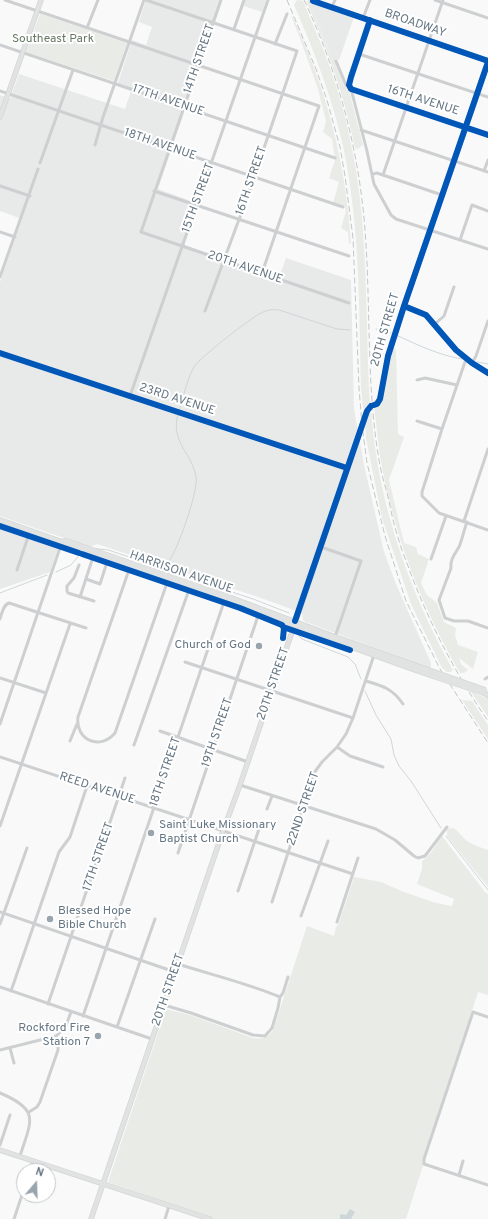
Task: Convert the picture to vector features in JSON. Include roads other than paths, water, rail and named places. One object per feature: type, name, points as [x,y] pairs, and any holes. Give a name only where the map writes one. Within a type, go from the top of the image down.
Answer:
[{"type":"main road","name":"HARRISON AVENUE","points":[[0,520],[62,542],[65,545],[226,598],[258,613],[335,637],[432,674]]},
{"type":"main road","name":"HARRISON AVENUE","points":[[62,542],[66,540],[226,598],[374,656],[486,692]]},
{"type":"street","points":[[5,0],[318,105],[320,108],[262,273]]},
{"type":"street","points":[[0,117],[41,0]]},
{"type":"street","points":[[88,28],[98,0]]},
{"type":"street","points":[[95,145],[145,0],[275,44],[287,14]]},
{"type":"street","name":"14TH STREET","points":[[141,232],[183,106],[221,0]]},
{"type":"street","points":[[234,29],[244,0]]},
{"type":"street","name":"15TH STREET","points":[[130,396],[268,0]]},
{"type":"street","name":"BROADWAY","points":[[312,0],[488,61]]},
{"type":"street","points":[[332,7],[335,0]]},
{"type":"street","points":[[363,18],[370,0]]},
{"type":"street","points":[[435,0],[443,1],[488,18]]},
{"type":"street","points":[[383,175],[443,1]]},
{"type":"street","points":[[370,20],[349,85],[377,191],[396,219],[488,249]]},
{"type":"street","name":"16TH STREET","points":[[205,311],[297,52],[275,44]]},
{"type":"street","name":"17TH AVENUE","points":[[0,45],[335,158]]},
{"type":"street","points":[[359,54],[488,97]]},
{"type":"street","points":[[336,61],[346,85],[351,89]]},
{"type":"street","name":"20TH STREET","points":[[91,1219],[347,468],[368,409],[377,404],[380,399],[388,356],[488,61]]},
{"type":"street","points":[[40,163],[73,70]]},
{"type":"street","name":"16TH AVENUE","points":[[351,89],[488,135]]},
{"type":"street","name":"18TH AVENUE","points":[[0,91],[343,207]]},
{"type":"street","points":[[361,130],[486,171],[488,160]]},
{"type":"street","points":[[0,277],[30,196],[38,169]]},
{"type":"street","points":[[373,174],[377,173],[442,195]]},
{"type":"street","points":[[0,186],[30,196]]},
{"type":"street","points":[[154,191],[349,256]]},
{"type":"street","points":[[460,240],[472,206],[488,211]]},
{"type":"street","points":[[0,232],[14,237]]},
{"type":"street","name":"20TH AVENUE","points":[[141,232],[349,303]]},
{"type":"street","points":[[435,324],[444,316],[454,287]]},
{"type":"street","points":[[404,306],[426,315],[456,350],[466,359],[488,373]]},
{"type":"street","points":[[472,363],[476,356],[488,321]]},
{"type":"street","name":"23RD AVENUE","points":[[0,353],[347,468]]},
{"type":"street","points":[[466,359],[442,429],[422,496],[439,513],[488,530]]},
{"type":"street","points":[[417,380],[425,378],[457,385]]},
{"type":"street","points":[[417,421],[442,429]]},
{"type":"street","points":[[488,449],[440,602],[445,618],[454,622],[468,621],[488,628]]},
{"type":"street","points":[[431,559],[446,516]]},
{"type":"street","points":[[17,570],[30,530]]},
{"type":"street","points":[[0,724],[62,542]]},
{"type":"street","points":[[321,547],[361,561],[335,637]]},
{"type":"street","points":[[80,597],[94,554]]},
{"type":"street","points":[[86,579],[100,584],[108,559]]},
{"type":"street","points":[[79,565],[74,578],[67,589],[68,593],[94,601]]},
{"type":"street","points":[[70,740],[77,724],[78,717],[130,566]]},
{"type":"street","points":[[77,724],[81,733],[93,742],[106,741],[115,733],[169,578]]},
{"type":"street","points":[[134,745],[190,587]]},
{"type":"street","name":"18TH STREET","points":[[83,1016],[201,667],[226,598]]},
{"type":"street","points":[[0,619],[4,606],[9,603],[86,628]]},
{"type":"street","name":"19TH STREET","points":[[178,853],[258,613]]},
{"type":"street","points":[[0,826],[70,624]]},
{"type":"street","name":"22ND STREET","points":[[272,902],[314,773],[322,762],[337,747],[346,734],[374,656]]},
{"type":"street","points":[[185,662],[353,718]]},
{"type":"street","points":[[0,678],[46,693]]},
{"type":"street","points":[[366,681],[388,688],[397,695],[403,704]]},
{"type":"street","points":[[160,732],[248,762]]},
{"type":"street","points":[[337,747],[350,756],[383,767]]},
{"type":"street","name":"REED AVENUE","points":[[0,757],[353,874]]},
{"type":"street","name":"17TH STREET","points":[[48,1004],[125,778]]},
{"type":"street","points":[[240,785],[383,832],[396,840],[418,858],[425,856],[447,827]]},
{"type":"street","points":[[11,991],[59,852],[70,837],[87,786]]},
{"type":"street","points":[[267,810],[272,796]]},
{"type":"street","points":[[238,891],[261,823]]},
{"type":"street","points":[[302,916],[328,841]]},
{"type":"street","points":[[0,924],[2,912],[27,848]]},
{"type":"street","points":[[337,922],[358,858]]},
{"type":"street","points":[[2,912],[175,972]]},
{"type":"street","points":[[117,1027],[156,919]]},
{"type":"street","points":[[178,964],[238,982],[280,997]]},
{"type":"street","points":[[164,1005],[191,1013],[253,1036],[265,1036],[272,1028],[280,997],[283,993],[288,977]]},
{"type":"street","points":[[0,987],[152,1039]]},
{"type":"street","points":[[0,1050],[56,1036],[65,1028],[71,1012]]},
{"type":"street","points":[[488,1017],[473,1012],[425,1154],[424,1164],[488,1185]]},
{"type":"street","points":[[29,1112],[37,1107],[40,1102],[58,1050],[56,1036]]},
{"type":"street","points":[[10,1048],[14,1064]]},
{"type":"street","points":[[0,1093],[21,1103],[29,1112],[30,1123],[20,1156]]},
{"type":"street","points":[[0,1145],[10,1115]]},
{"type":"street","points":[[0,1150],[210,1219]]},
{"type":"street","points":[[459,1175],[463,1161]]},
{"type":"street","points":[[14,1219],[19,1203]]},
{"type":"street","points":[[165,1219],[169,1206]]},
{"type":"waterway","points":[[179,410],[189,377],[198,362],[226,338],[261,313],[270,310],[279,310],[337,329],[350,330]]},
{"type":"waterway","points":[[376,329],[391,333]]},
{"type":"waterway","points":[[396,335],[436,352],[462,359]]},
{"type":"waterway","points":[[477,362],[488,364]]},
{"type":"waterway","points":[[166,565],[181,537],[196,484],[194,469],[179,440],[176,424],[178,414]]},
{"type":"waterway","points":[[91,548],[108,550],[154,565],[165,565]]},
{"type":"waterway","points":[[56,572],[71,565],[81,553]]},
{"type":"waterway","points":[[166,566],[168,571],[253,599],[289,613]]},
{"type":"waterway","points":[[0,593],[47,575]]},
{"type":"waterway","points":[[299,636],[302,639],[348,657],[355,664],[361,679]]},
{"type":"waterway","points":[[365,691],[376,715],[391,739],[394,755],[399,766],[411,781],[441,828]]},
{"type":"waterway","points":[[446,836],[488,890]]},
{"type":"railway","points":[[287,0],[316,69],[327,100],[340,147],[353,238],[359,388],[362,425],[367,463],[385,536],[406,601],[440,669],[488,743]]},
{"type":"railway","points":[[304,0],[337,83],[358,170],[367,259],[372,403],[380,465],[394,525],[402,550],[433,627],[464,684],[488,721]]},
{"type":"place","name":"Church of God","points":[[259,646]]},
{"type":"place","name":"Saint Luke Missionary Baptist Church","points":[[151,833]]},
{"type":"place","name":"Blessed Hope Bible Church","points":[[50,919]]},
{"type":"place","name":"Rockford Fire Station 7","points":[[98,1036]]},
{"type":"park label","name":"Southeast Park","points":[[53,40]]}]
